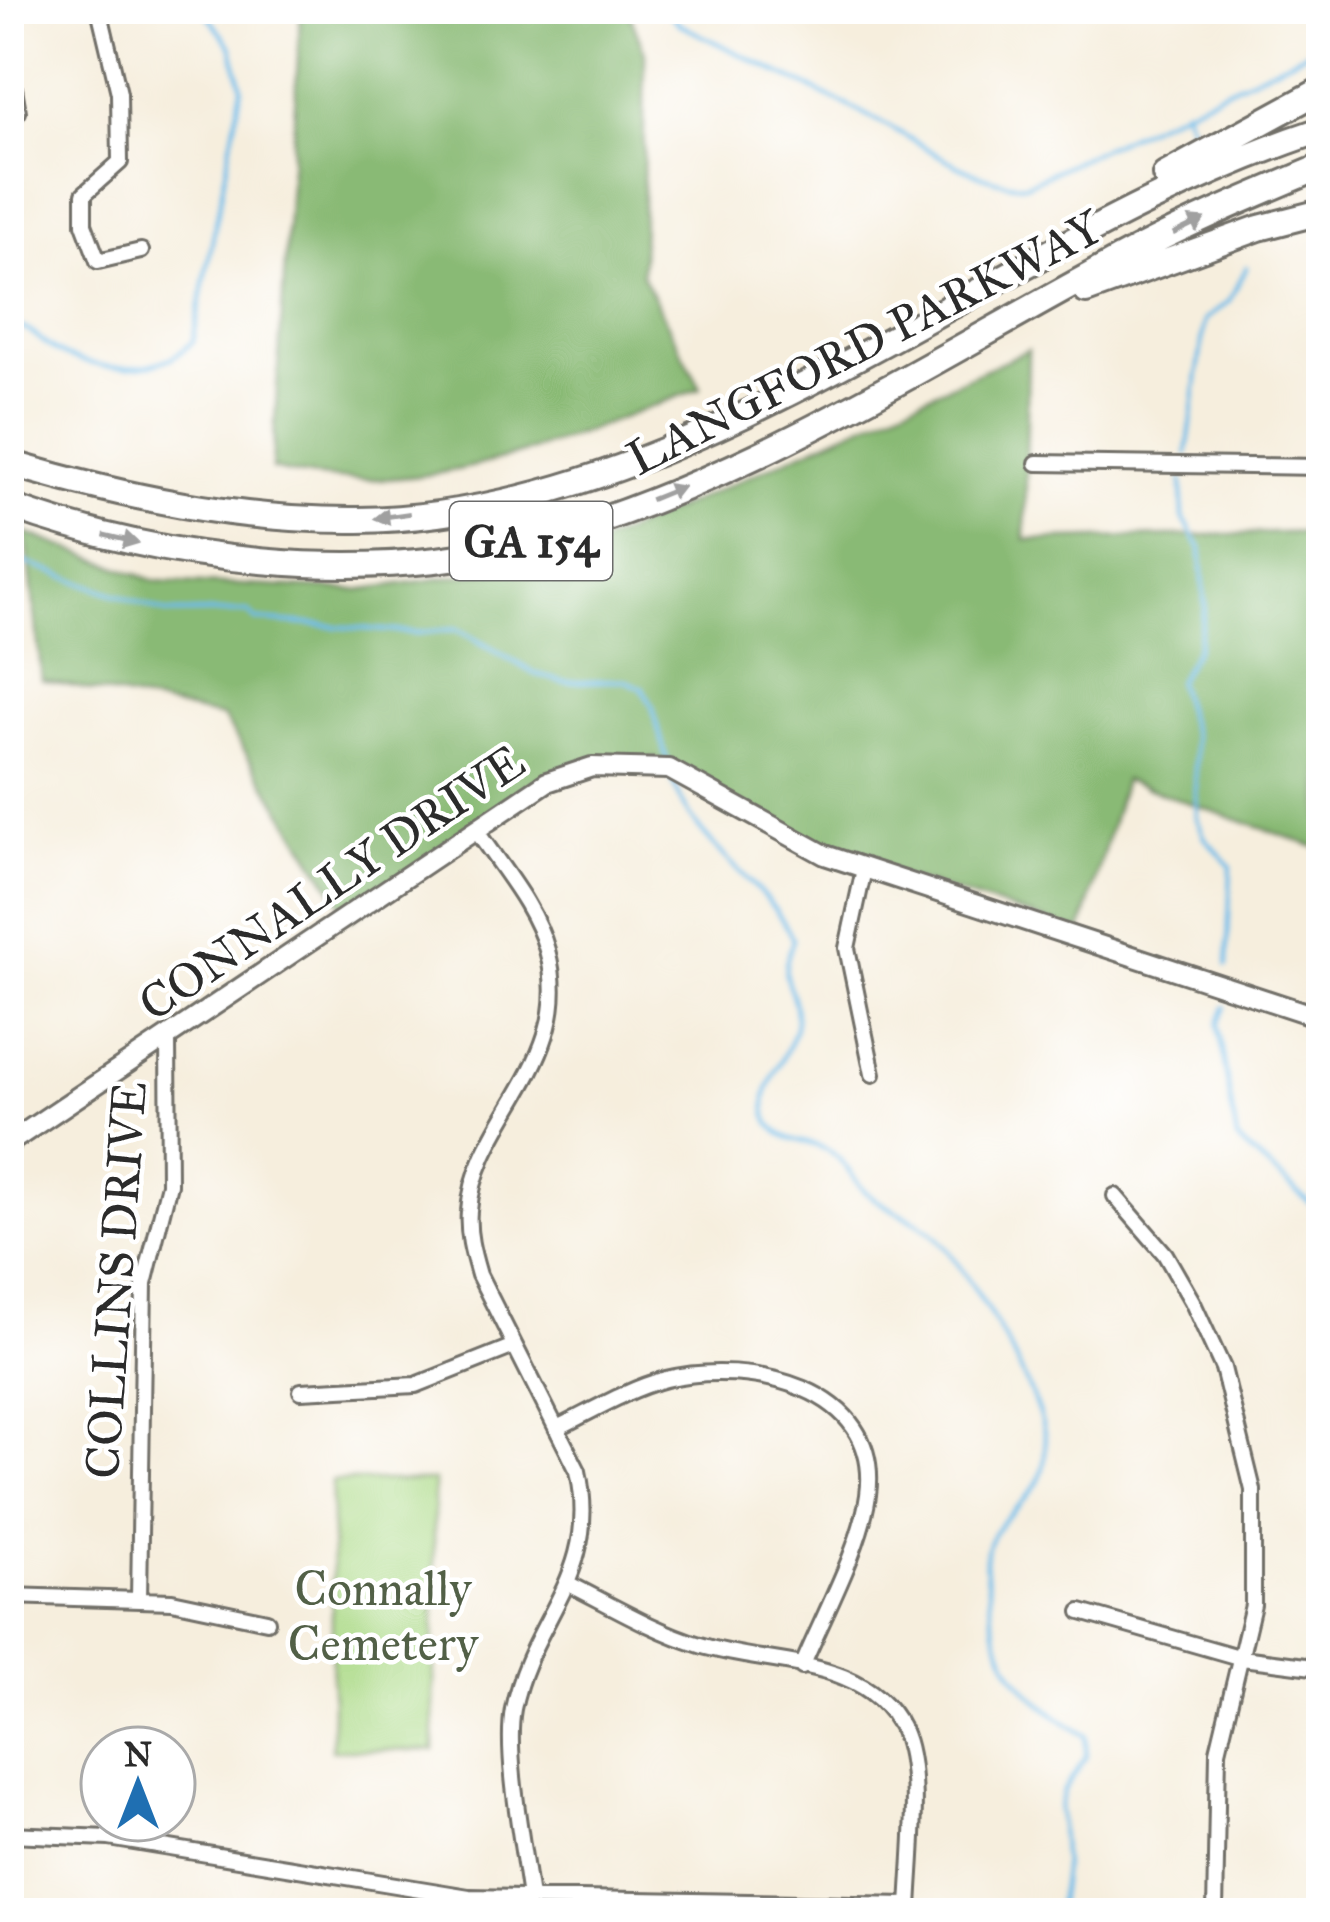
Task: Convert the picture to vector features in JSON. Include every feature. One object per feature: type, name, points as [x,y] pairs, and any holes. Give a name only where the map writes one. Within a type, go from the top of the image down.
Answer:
[{"type":"highway","points":[[1043,255],[1159,179],[1321,91]]},
{"type":"highway","name":"LANGFORD PARKWAY","points":[[9,464],[176,506],[266,517],[363,520],[562,486],[670,449],[818,377],[1195,177],[1321,130]]},
{"type":"highway","name":"LANGFORD PARKWAY","points":[[9,506],[69,526],[229,559],[312,564],[460,555],[513,546],[696,482],[1011,320],[1111,263],[1321,167]]},
{"type":"highway","points":[[1011,320],[1198,249],[1321,212]]},
{"type":"street","points":[[99,9],[118,93],[120,162],[84,194],[84,224],[98,261],[141,251]]},
{"type":"street","points":[[9,58],[18,112],[9,125]]},
{"type":"street","points":[[1037,463],[1321,467]]},
{"type":"street","name":"CONNALLY DRIVE","points":[[9,1143],[568,772],[649,765],[689,776],[774,831],[864,869],[1321,1018]]},
{"type":"street","points":[[476,830],[535,919],[553,980],[544,1046],[479,1172],[469,1210],[479,1275],[578,1471],[586,1506],[583,1545],[512,1712],[531,1906]]},
{"type":"street","points":[[864,869],[847,948],[873,1074]]},
{"type":"street","name":"COLLINS DRIVE","points":[[139,1599],[144,1284],[169,1184],[168,1038]]},
{"type":"street","points":[[1114,1196],[1166,1254],[1192,1300],[1242,1431],[1257,1550],[1242,1658],[1218,1751],[1216,1913]]},
{"type":"street","points":[[301,1391],[416,1385],[514,1346]]},
{"type":"street","points":[[557,1428],[639,1388],[697,1375],[792,1382],[839,1408],[864,1448],[868,1496],[802,1666]]},
{"type":"street","points":[[9,1834],[109,1838],[531,1906],[909,1909],[909,1748],[888,1706],[863,1684],[696,1644],[567,1583]]},
{"type":"street","points":[[9,1596],[139,1599],[267,1621]]},
{"type":"street","points":[[1082,1612],[1242,1658],[1321,1668]]},
{"type":"green space","points":[[301,9],[628,9],[645,53],[642,275],[701,388],[543,446],[438,473],[329,478],[272,469]]},
{"type":"green space","points":[[1028,350],[1025,540],[1321,532],[1321,849],[1124,780],[1081,931],[855,862],[745,810],[655,758],[566,768],[351,919],[223,717],[42,680],[26,533],[155,581],[357,590],[559,562]]},
{"type":"green space","name":"Connally Cemetery","points":[[332,1481],[434,1481],[434,1750],[332,1750]]},
{"type":"waterway","points":[[9,325],[26,330],[66,356],[116,367],[166,360],[193,341],[242,87],[232,48],[203,9]]},
{"type":"waterway","points":[[665,9],[679,24],[873,118],[965,169],[1025,185],[1321,45]]},
{"type":"waterway","points":[[1183,109],[1196,140]]},
{"type":"waterway","points":[[1187,453],[1205,320],[1229,301],[1247,267]]},
{"type":"waterway","points":[[1182,480],[1183,518],[1201,548],[1205,608],[1197,647],[1177,682],[1194,739],[1197,819],[1205,838],[1231,866],[1227,966]]},
{"type":"waterway","points":[[9,557],[168,613],[248,612],[256,620],[417,633],[457,629],[536,674],[564,682],[624,680],[642,688],[652,705],[668,765]]},
{"type":"waterway","points":[[671,776],[697,824],[766,899],[793,940],[786,975],[796,1017],[765,1101],[773,1127],[831,1152],[866,1192],[935,1236],[1002,1334],[1041,1420],[1045,1441],[1041,1475],[998,1528],[987,1549],[986,1564],[994,1627],[1009,1666],[1048,1710],[1086,1736],[1086,1757],[1064,1790],[1059,1809],[1063,1869],[1057,1913]]},
{"type":"waterway","points":[[1225,1007],[1218,1025],[1237,1140],[1321,1213]]}]
